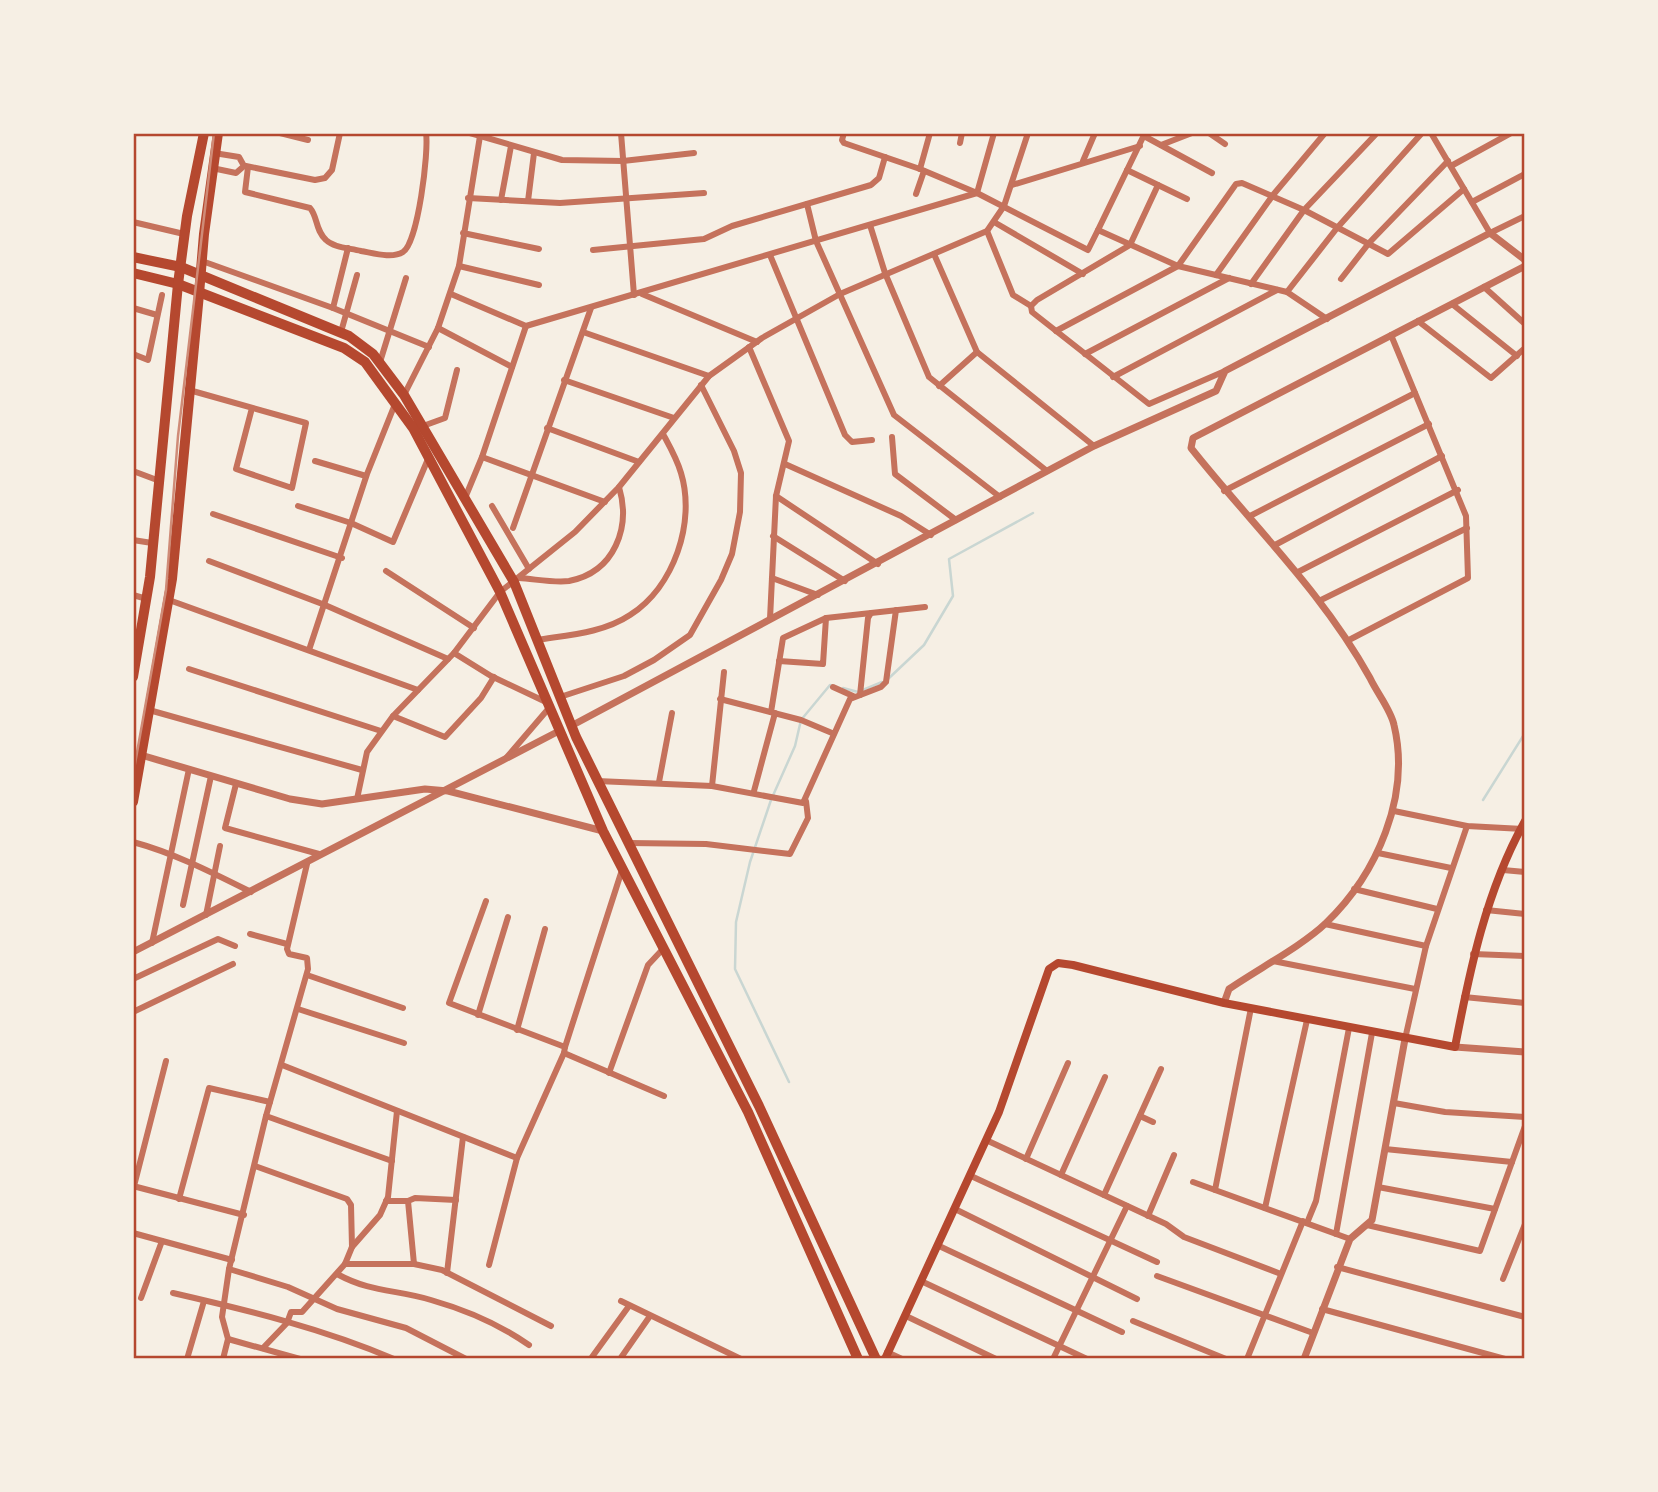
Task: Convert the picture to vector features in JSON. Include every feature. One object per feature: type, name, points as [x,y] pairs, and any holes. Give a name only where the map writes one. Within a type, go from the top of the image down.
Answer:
[{"type":"main road","points":[[133,677],[136,643],[146,599],[184,233],[204,133]]},
{"type":"main road","points":[[133,802],[169,600],[202,261],[218,133]]},
{"type":"main road","points":[[133,257],[181,267],[341,332],[380,362],[428,459],[500,592],[603,831],[748,1112],[858,1359]]},
{"type":"main road","points":[[133,273],[178,284],[344,348],[365,362],[423,426],[517,580],[571,726],[759,1107],[876,1359]]},
{"type":"main road","points":[[886,1356],[971,1176],[1020,1056],[1044,978],[1054,966],[1073,965],[1224,1003],[1455,1047],[1473,954],[1486,910],[1525,821]]},
{"type":"street","points":[[279,133],[308,140]]},
{"type":"street","points":[[214,153],[239,158],[246,166],[314,180],[325,178],[332,170],[340,133]]},
{"type":"street","points":[[246,166],[244,192],[310,208],[314,224],[331,244],[391,255],[407,250],[427,163],[426,133]]},
{"type":"street","points":[[621,133],[628,200],[629,247],[638,294]]},
{"type":"street","points":[[844,133],[844,143],[978,193],[1088,250],[1145,134],[1212,173]]},
{"type":"street","points":[[960,143],[962,133]]},
{"type":"street","points":[[978,193],[994,133]]},
{"type":"street","points":[[357,799],[367,752],[393,716],[454,653],[500,592],[575,532],[619,487],[709,376],[749,347],[840,294],[885,273],[976,239],[987,231],[1004,206],[1028,133]]},
{"type":"street","points":[[1083,160],[1095,133]]},
{"type":"street","points":[[1161,145],[1192,133]]},
{"type":"street","points":[[1209,133],[1224,144]]},
{"type":"street","points":[[1216,275],[1273,195],[1325,133]]},
{"type":"street","points":[[1251,284],[1304,210],[1377,133]]},
{"type":"street","points":[[1287,292],[1337,228],[1422,133]]},
{"type":"street","points":[[1431,133],[1490,233],[1525,260]]},
{"type":"street","points":[[1341,279],[1369,243],[1449,163],[1511,133]]},
{"type":"street","points":[[470,134],[562,160],[623,161],[694,153]]},
{"type":"street","points":[[915,194],[928,134]]},
{"type":"street","points":[[309,650],[342,558],[366,476],[400,398],[438,328],[451,294],[459,266],[480,136]]},
{"type":"street","points":[[501,200],[511,146]]},
{"type":"street","points":[[1012,185],[1083,160],[1140,146]]},
{"type":"street","points":[[527,201],[534,153]]},
{"type":"street","points":[[593,250],[704,239],[732,226],[871,185],[879,178],[885,157]]},
{"type":"street","points":[[212,169],[236,173],[246,166]]},
{"type":"street","points":[[1127,170],[1187,199]]},
{"type":"street","points":[[1472,202],[1525,174]]},
{"type":"street","points":[[1056,331],[1178,265],[1234,186],[1242,183],[1304,210],[1388,254],[1464,189]]},
{"type":"street","points":[[1031,306],[1130,245],[1158,185]]},
{"type":"street","points":[[468,198],[527,201],[628,200],[704,193]]},
{"type":"street","points":[[451,294],[526,326],[978,193]]},
{"type":"street","points":[[807,204],[816,241],[897,419],[1000,498]]},
{"type":"street","points":[[987,231],[1013,295],[1031,306],[1032,312],[1149,404],[1225,371],[1525,216]]},
{"type":"street","points":[[133,222],[184,233]]},
{"type":"street","points":[[994,222],[1083,274]]},
{"type":"street","points":[[870,225],[885,273],[929,376],[1047,471]]},
{"type":"street","points":[[1098,230],[1178,265],[1287,292],[1327,319]]},
{"type":"street","points":[[463,233],[539,249]]},
{"type":"street","points":[[333,308],[348,248]]},
{"type":"street","points":[[934,254],[977,352],[992,367],[1094,446]]},
{"type":"street","points":[[770,255],[845,435],[852,442],[872,440]]},
{"type":"street","points":[[202,261],[333,308],[429,347]]},
{"type":"street","points":[[459,266],[539,285]]},
{"type":"street","points":[[1224,1003],[1229,989],[1325,924],[1354,890],[1378,853],[1394,811],[1398,765],[1394,724],[1349,640],[1298,572],[1250,516],[1224,491],[1191,448],[1193,438],[1525,266]]},
{"type":"street","points":[[341,332],[357,275]]},
{"type":"street","points":[[380,362],[406,278]]},
{"type":"street","points":[[1085,354],[1229,278]]},
{"type":"street","points":[[1484,287],[1525,324]]},
{"type":"street","points":[[1113,377],[1277,290]]},
{"type":"street","points":[[638,294],[757,342]]},
{"type":"street","points":[[133,354],[148,360],[162,295]]},
{"type":"street","points":[[1452,304],[1517,356]]},
{"type":"street","points":[[133,308],[158,314]]},
{"type":"street","points":[[513,528],[592,308]]},
{"type":"street","points":[[1418,321],[1491,378],[1525,348]]},
{"type":"street","points":[[465,498],[482,457],[526,326]]},
{"type":"street","points":[[438,328],[512,367]]},
{"type":"street","points":[[583,332],[709,376]]},
{"type":"street","points":[[1349,640],[1468,578],[1467,528],[1458,491],[1391,335]]},
{"type":"street","points":[[749,347],[789,441],[776,496],[770,619]]},
{"type":"street","points":[[939,386],[977,352]]},
{"type":"street","points":[[423,426],[445,418],[457,370]]},
{"type":"street","points":[[571,726],[1094,446],[1216,391],[1225,371]]},
{"type":"street","points":[[564,380],[674,418]]},
{"type":"street","points":[[560,697],[624,676],[654,660],[690,635],[721,580],[732,554],[740,512],[741,473],[734,451],[701,385]]},
{"type":"street","points":[[189,390],[252,408],[307,424],[292,488],[236,469],[252,408]]},
{"type":"street","points":[[1224,491],[1415,393]]},
{"type":"street","points":[[1250,516],[1429,424]]},
{"type":"street","points":[[547,428],[639,462]]},
{"type":"street","points":[[537,640],[605,628],[630,615],[653,596],[666,576],[684,533],[686,503],[682,474],[663,434]]},
{"type":"street","points":[[892,437],[895,474],[956,520]]},
{"type":"street","points":[[1275,545],[1442,456]]},
{"type":"street","points":[[482,457],[605,502]]},
{"type":"street","points":[[298,506],[351,523],[393,542],[428,459]]},
{"type":"street","points":[[315,461],[366,476]]},
{"type":"street","points":[[785,464],[901,516],[931,535]]},
{"type":"street","points":[[133,471],[157,480]]},
{"type":"street","points":[[517,580],[567,581],[599,567],[611,553],[623,528],[624,505],[619,487]]},
{"type":"street","points":[[1298,572],[1458,491]]},
{"type":"street","points":[[776,496],[878,564]]},
{"type":"street","points":[[492,506],[529,569]]},
{"type":"street","points":[[213,514],[342,558]]},
{"type":"street","points":[[1321,600],[1467,528]]},
{"type":"street","points":[[773,537],[845,581]]},
{"type":"street","points":[[133,540],[152,543]]},
{"type":"street","points":[[209,561],[325,605],[448,659]]},
{"type":"street","points":[[386,571],[474,628]]},
{"type":"street","points":[[772,578],[818,595]]},
{"type":"street","points":[[133,595],[146,599]]},
{"type":"street","points":[[169,600],[418,690]]},
{"type":"street","points":[[754,791],[773,713],[783,638],[826,618],[925,607]]},
{"type":"street","points":[[833,687],[858,695],[881,687],[886,679],[896,610]]},
{"type":"street","points":[[627,844],[666,842],[790,854],[808,818],[806,801],[832,733],[858,695],[871,612]]},
{"type":"street","points":[[779,662],[823,664],[826,618]]},
{"type":"street","points":[[454,653],[548,705],[503,762]]},
{"type":"street","points":[[189,669],[381,731]]},
{"type":"street","points":[[712,786],[724,671]]},
{"type":"street","points":[[393,716],[445,737],[481,698],[494,677]]},
{"type":"street","points":[[720,699],[807,722],[832,733]]},
{"type":"street","points":[[149,710],[362,770]]},
{"type":"street","points":[[659,782],[672,713]]},
{"type":"street","points":[[133,952],[448,791],[559,731]]},
{"type":"street","points":[[141,755],[290,799],[322,804],[425,789],[448,791],[603,831]]},
{"type":"street","points":[[152,943],[169,851],[189,769]]},
{"type":"street","points":[[183,905],[211,776]]},
{"type":"street","points":[[597,780],[712,786],[754,791],[799,803],[806,801]]},
{"type":"street","points":[[236,784],[225,828],[319,855]]},
{"type":"street","points":[[1394,811],[1468,826],[1523,829]]},
{"type":"street","points":[[1304,1359],[1350,1240],[1372,1220],[1415,989],[1437,909],[1468,826]]},
{"type":"street","points":[[133,842],[169,851],[190,865],[251,892]]},
{"type":"street","points":[[206,915],[220,846]]},
{"type":"street","points":[[1378,853],[1451,868]]},
{"type":"street","points":[[223,1359],[228,1339],[222,1317],[229,1269],[266,1116],[307,975],[307,958],[289,954],[287,944],[307,864]]},
{"type":"street","points":[[489,1265],[517,1158],[564,1050],[622,870]]},
{"type":"street","points":[[1503,870],[1525,872]]},
{"type":"street","points":[[1354,890],[1437,909]]},
{"type":"street","points":[[486,901],[449,1003],[564,1050],[664,1096]]},
{"type":"street","points":[[1486,910],[1525,914]]},
{"type":"street","points":[[478,1015],[508,917]]},
{"type":"street","points":[[1325,924],[1426,946]]},
{"type":"street","points":[[517,1030],[545,929]]},
{"type":"street","points":[[250,934],[287,944]]},
{"type":"street","points":[[133,979],[214,940],[224,940],[235,946]]},
{"type":"street","points":[[609,1073],[648,965],[663,950]]},
{"type":"street","points":[[1473,954],[1525,956]]},
{"type":"street","points":[[1271,960],[1415,989]]},
{"type":"street","points":[[133,1012],[233,964]]},
{"type":"street","points":[[307,975],[403,1008]]},
{"type":"street","points":[[1464,997],[1525,1003]]},
{"type":"street","points":[[1214,1190],[1251,1008]]},
{"type":"street","points":[[298,1009],[404,1043]]},
{"type":"street","points":[[1265,1208],[1307,1020]]},
{"type":"street","points":[[1247,1359],[1281,1274],[1316,1201],[1349,1028]]},
{"type":"street","points":[[1336,1234],[1372,1032]]},
{"type":"street","points":[[1455,1047],[1525,1052]]},
{"type":"street","points":[[166,1061],[133,1186],[244,1215]]},
{"type":"street","points":[[1026,1159],[1068,1063]]},
{"type":"street","points":[[282,1065],[517,1158]]},
{"type":"street","points":[[1104,1195],[1161,1069]]},
{"type":"street","points":[[1061,1175],[1105,1077]]},
{"type":"street","points":[[178,1199],[209,1088],[270,1102]]},
{"type":"street","points":[[1394,1103],[1446,1112],[1525,1117]]},
{"type":"street","points":[[263,1348],[287,1323],[291,1312],[300,1313],[337,1274],[345,1264],[352,1247],[380,1215],[386,1201],[397,1111]]},
{"type":"street","points":[[266,1116],[392,1161]]},
{"type":"street","points":[[1140,1116],[1153,1122]]},
{"type":"street","points":[[1367,1225],[1479,1251],[1525,1126]]},
{"type":"street","points":[[447,1273],[463,1137]]},
{"type":"street","points":[[986,1140],[1128,1206],[1184,1237],[1281,1274]]},
{"type":"street","points":[[1385,1150],[1512,1162]]},
{"type":"street","points":[[1148,1216],[1174,1155]]},
{"type":"street","points":[[255,1166],[350,1201],[352,1247]]},
{"type":"street","points":[[971,1176],[1157,1262]]},
{"type":"street","points":[[1193,1182],[1350,1240]]},
{"type":"street","points":[[1378,1187],[1495,1209]]},
{"type":"street","points":[[386,1201],[456,1200]]},
{"type":"street","points":[[408,1201],[414,1264]]},
{"type":"street","points":[[1053,1359],[1091,1276],[1128,1206]]},
{"type":"street","points":[[955,1209],[1137,1299]]},
{"type":"street","points":[[1503,1279],[1525,1223]]},
{"type":"street","points":[[133,1233],[232,1259]]},
{"type":"street","points":[[141,1298],[162,1241]]},
{"type":"street","points":[[937,1245],[1122,1332]]},
{"type":"street","points":[[345,1264],[414,1264],[447,1273],[551,1326]]},
{"type":"street","points":[[1338,1267],[1525,1317]]},
{"type":"street","points":[[229,1269],[314,1298],[337,1309],[406,1328],[466,1359]]},
{"type":"street","points":[[337,1274],[366,1288],[430,1300],[495,1323],[529,1345]]},
{"type":"street","points":[[1157,1276],[1313,1333]]},
{"type":"street","points":[[921,1281],[1087,1359]]},
{"type":"street","points":[[173,1293],[287,1323],[360,1345],[394,1359]]},
{"type":"street","points":[[187,1359],[204,1301]]},
{"type":"street","points":[[621,1301],[741,1359]]},
{"type":"street","points":[[592,1357],[629,1306]]},
{"type":"street","points":[[1322,1309],[1505,1359]]},
{"type":"street","points":[[620,1359],[650,1316]]},
{"type":"street","points":[[906,1316],[996,1359]]},
{"type":"street","points":[[1133,1321],[1226,1359]]},
{"type":"street","points":[[228,1339],[300,1359]]},
{"type":"street","points":[[886,1356],[902,1359]]},
{"type":"waterway","points":[[888,679],[924,645],[953,596],[949,559],[1033,513]]},
{"type":"waterway","points":[[843,688],[858,692],[882,682]]},
{"type":"waterway","points":[[789,1082],[735,969],[736,922],[750,862],[771,800],[795,746],[801,720],[830,685],[833,686]]},
{"type":"waterway","points":[[1483,800],[1525,733]]},
{"type":"railway","points":[[133,775],[166,590],[178,436],[214,133]]}]
